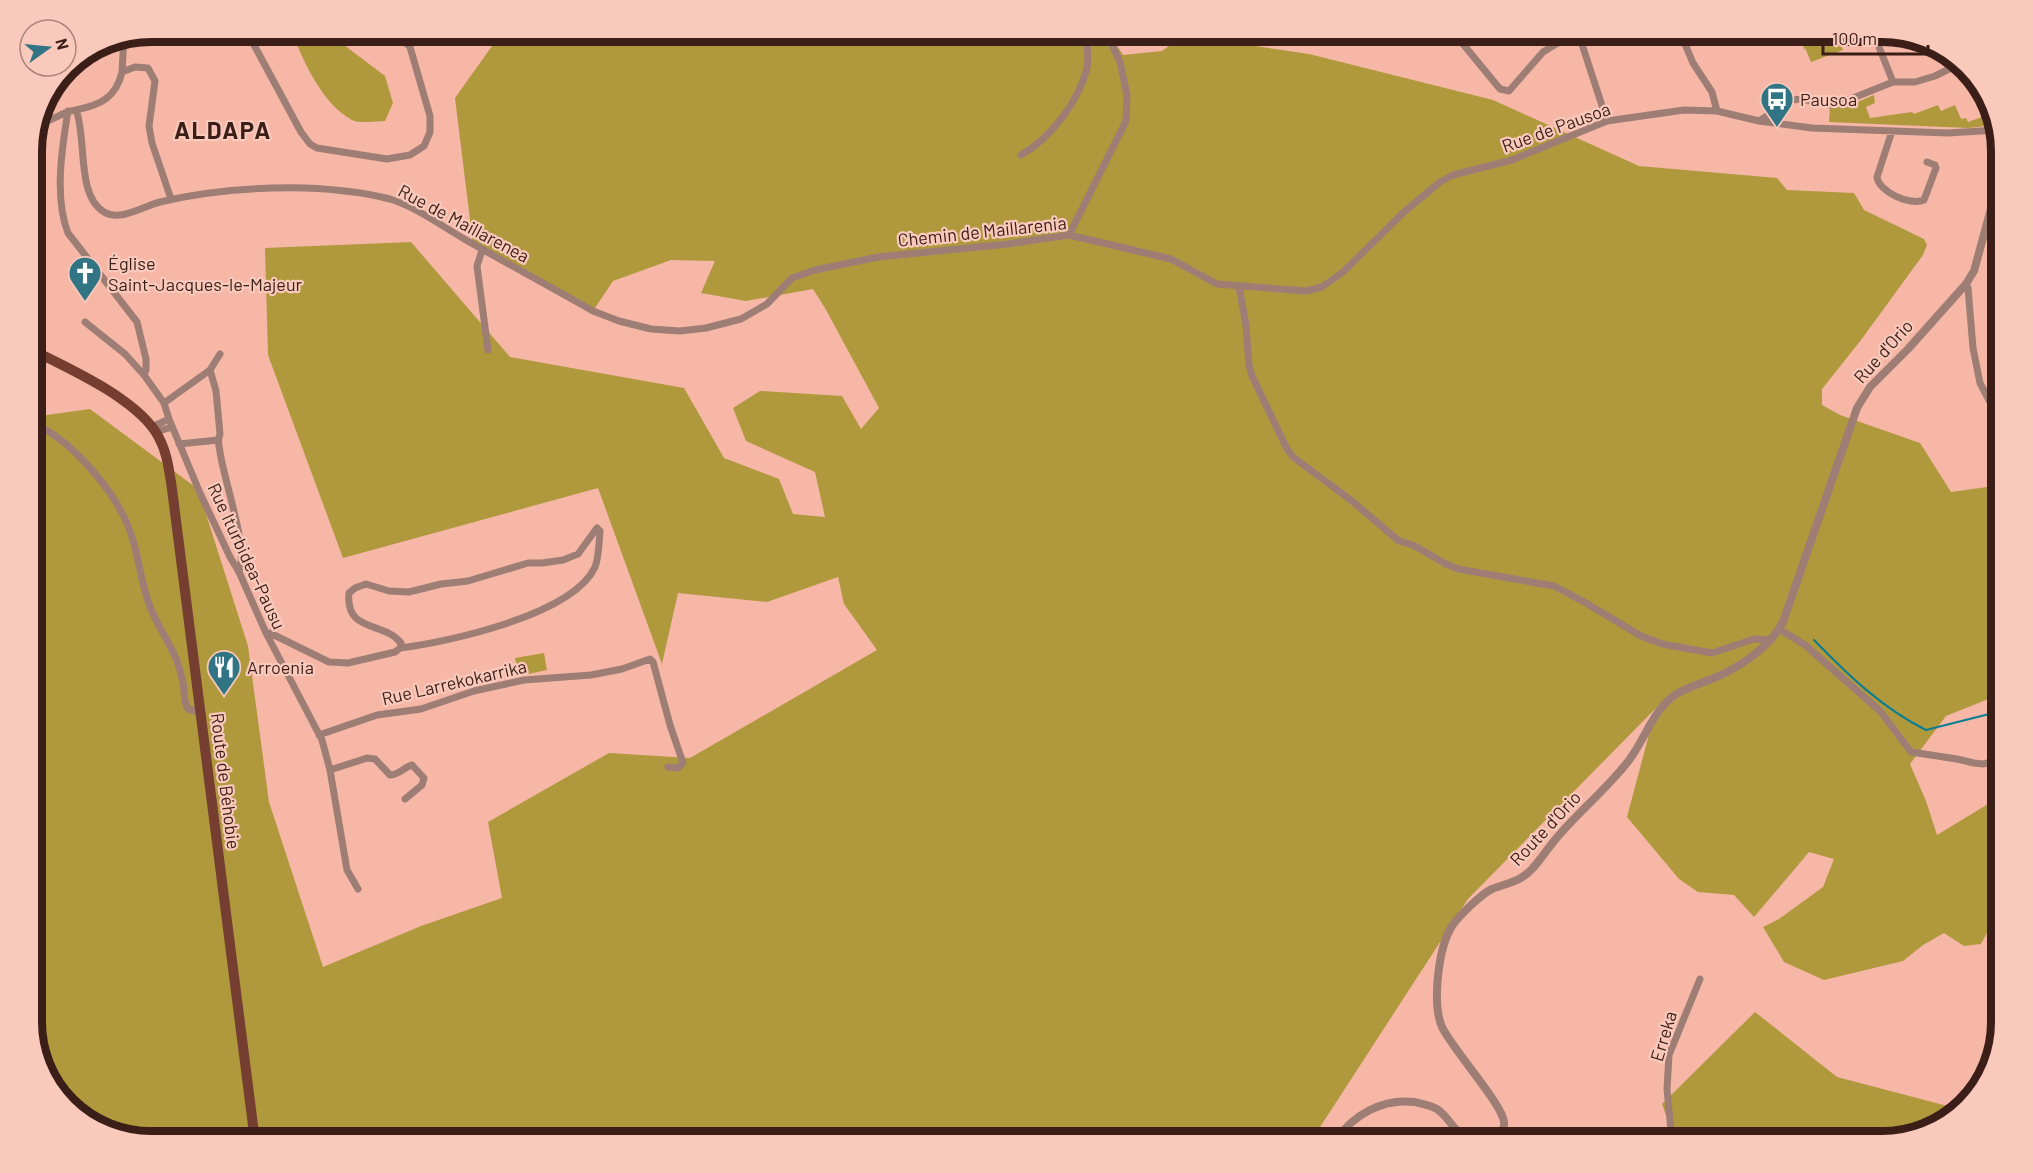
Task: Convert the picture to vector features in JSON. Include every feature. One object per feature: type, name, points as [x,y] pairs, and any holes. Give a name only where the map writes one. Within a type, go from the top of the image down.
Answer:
[{"type":"main road","name":"Route de Béhobie","points":[[42,356],[117,397],[138,412],[154,430],[169,466],[254,1131]]},
{"type":"street","points":[[252,42],[305,140],[317,148],[387,159],[410,155],[418,151],[428,138],[431,124],[410,47],[406,42]]},
{"type":"street","points":[[1021,155],[1036,146],[1053,129],[1080,91],[1088,66],[1086,42]]},
{"type":"street","points":[[1069,235],[1126,121],[1127,95],[1120,62],[1111,42]]},
{"type":"street","points":[[1462,42],[1500,89],[1509,91],[1543,51],[1560,42]]},
{"type":"street","points":[[1582,42],[1607,121]]},
{"type":"street","points":[[1685,42],[1694,63],[1712,92],[1717,111]]},
{"type":"street","points":[[1880,42],[1879,47],[1893,82]]},
{"type":"street","points":[[46,121],[72,110],[98,105],[108,97],[119,83],[123,46]]},
{"type":"street","points":[[122,72],[135,67],[148,68],[155,81],[149,126],[152,143],[171,199]]},
{"type":"street","points":[[1758,121],[1792,99],[1830,105],[1844,102],[1893,82],[1915,82],[1952,67]]},
{"type":"street","points":[[72,110],[63,146],[61,187],[64,224],[68,233],[137,322],[146,359],[144,375]]},
{"type":"street","name":"Rue de Maillarenea","points":[[72,110],[80,120],[86,183],[93,202],[105,213],[123,215],[148,204],[171,199],[249,189],[305,188],[368,194],[404,205],[593,311],[619,321],[661,330],[680,331],[706,328],[741,319],[767,303],[792,278]]},
{"type":"street","name":"Rue de Pausoa","points":[[1239,287],[1306,291],[1322,286],[1356,260],[1404,212],[1440,182],[1453,175],[1512,160],[1607,121],[1684,110],[1717,111],[1758,121],[1812,128],[1948,133],[1989,130]]},
{"type":"street","points":[[1892,131],[1877,177],[1882,188],[1917,202],[1924,200],[1936,168],[1935,165],[1927,162]]},
{"type":"street","name":"Rue d'Orio","points":[[1779,629],[1857,408],[1870,387],[1908,350],[1966,284],[1978,261],[1991,219]]},
{"type":"street","name":"Chemin de Maillarenia","points":[[792,278],[815,270],[878,257],[1008,244],[1069,235],[1171,259],[1217,284],[1239,287]]},
{"type":"street","points":[[482,250],[477,266],[488,350]]},
{"type":"street","points":[[1966,284],[1973,348],[1980,383],[1991,404]]},
{"type":"street","points":[[1239,287],[1252,376],[1287,449],[1293,457],[1352,501],[1399,541],[1413,545],[1458,569],[1554,586],[1641,636],[1662,644],[1712,653],[1754,639],[1771,640]]},
{"type":"street","name":"Rue Iturbidea-Pausu","points":[[85,322],[125,354],[167,402],[170,423],[200,493],[266,633],[319,735],[330,770],[347,870],[358,889]]},
{"type":"street","points":[[167,402],[210,370],[220,354]]},
{"type":"street","points":[[210,370],[216,391],[220,435],[218,440],[242,561],[238,572]]},
{"type":"street","points":[[154,430],[170,423]]},
{"type":"street","points":[[42,428],[58,437],[74,450],[89,466],[118,506],[132,537],[149,605],[177,661],[183,683],[185,705],[188,710],[200,712]]},
{"type":"street","points":[[179,444],[218,440]]},
{"type":"street","points":[[266,633],[329,662],[348,663],[395,652],[400,648],[467,636],[531,613],[565,598],[581,586],[595,567],[600,531],[597,528],[578,554],[563,560],[528,563],[468,581],[441,584],[409,592],[389,591],[366,584],[349,593],[348,605],[357,620],[396,636],[401,643],[400,648]]},
{"type":"street","points":[[1779,629],[1805,645],[1881,711],[1911,752],[1974,763],[1991,762]]},
{"type":"street","name":"Route d'Orio","points":[[1502,1131],[1502,1115],[1449,1040],[1438,1016],[1443,946],[1453,924],[1483,895],[1521,880],[1531,870],[1560,834],[1627,763],[1658,713],[1672,698],[1684,690],[1737,667],[1771,640],[1779,629]]},
{"type":"street","name":"Rue Larrekokarrika","points":[[319,735],[377,715],[421,708],[474,691],[524,680],[591,675],[622,669],[650,659],[653,662],[683,764],[678,768],[668,767]]},
{"type":"street","points":[[330,770],[367,758],[375,759],[390,775],[395,775],[406,766],[412,765],[424,778],[422,785],[405,799]]},
{"type":"street","name":"Erreka","points":[[1671,1131],[1666,1089],[1669,1054],[1700,978]]},
{"type":"street","points":[[1345,1131],[1375,1106],[1395,1101],[1436,1108],[1455,1131]]},
{"type":"shaded area","points":[[296,42],[342,42],[385,76],[393,103],[385,121],[355,121],[342,113],[323,93]]},
{"type":"shaded area","points":[[495,42],[1115,42],[1123,55],[1162,51],[1174,42],[1228,42],[1309,54],[1493,100],[1639,166],[1777,178],[1787,190],[1854,193],[1864,210],[1924,239],[1927,245],[1923,255],[1822,389],[1822,405],[1840,415],[1920,443],[1951,492],[1991,486],[1991,698],[1946,716],[1910,764],[1926,801],[1937,835],[1991,802],[1991,925],[1981,944],[1964,946],[1944,933],[1923,945],[1903,961],[1824,980],[1784,962],[1763,927],[1779,919],[1823,887],[1834,859],[1809,852],[1754,917],[1734,895],[1698,892],[1679,879],[1627,817],[1656,708],[1468,899],[1317,1131],[151,1131],[123,1127],[96,1116],[74,1099],[60,1083],[48,1057],[42,1029],[42,416],[90,409],[198,489],[248,646],[269,802],[323,967],[421,926],[502,898],[488,822],[609,753],[690,758],[877,650],[844,604],[838,577],[767,602],[678,593],[662,664],[598,488],[343,558],[268,355],[265,248],[411,242],[510,357],[684,388],[724,458],[779,479],[793,514],[825,517],[815,472],[746,441],[733,408],[760,391],[842,396],[861,429],[879,408],[813,289],[746,301],[701,293],[715,261],[671,260],[613,281],[593,311],[473,244],[455,98]]},
{"type":"shaded area","points":[[1805,42],[1839,42],[1843,50],[1811,62],[1805,48],[1803,49]]},
{"type":"shaded area","points":[[1874,95],[1875,103],[1866,107],[1870,118],[1912,112],[1914,114],[1938,105],[1941,111],[1955,105],[1961,119],[1966,118],[1968,122],[1982,117],[1980,110],[1982,109],[1988,126],[1968,128],[1829,122],[1830,108],[1848,106]]},
{"type":"shaded area","points":[[544,653],[547,670],[519,676],[515,658]]},
{"type":"shaded area","points":[[1755,1012],[1837,1077],[1950,1107],[1924,1123],[1896,1130],[1671,1131],[1662,1104]]},
{"type":"waterway","points":[[1814,640],[1880,701],[1926,730],[1991,714]]},
{"type":"place","name":"Pausoa","points":[[1777,128]]},
{"type":"place","name":"Église Saint-Jacques-le-Majeur","points":[[85,302]]},
{"type":"place","name":"Arroenia","points":[[224,696]]},
{"type":"district","name":"ALDAPA","points":[[223,129]]}]
